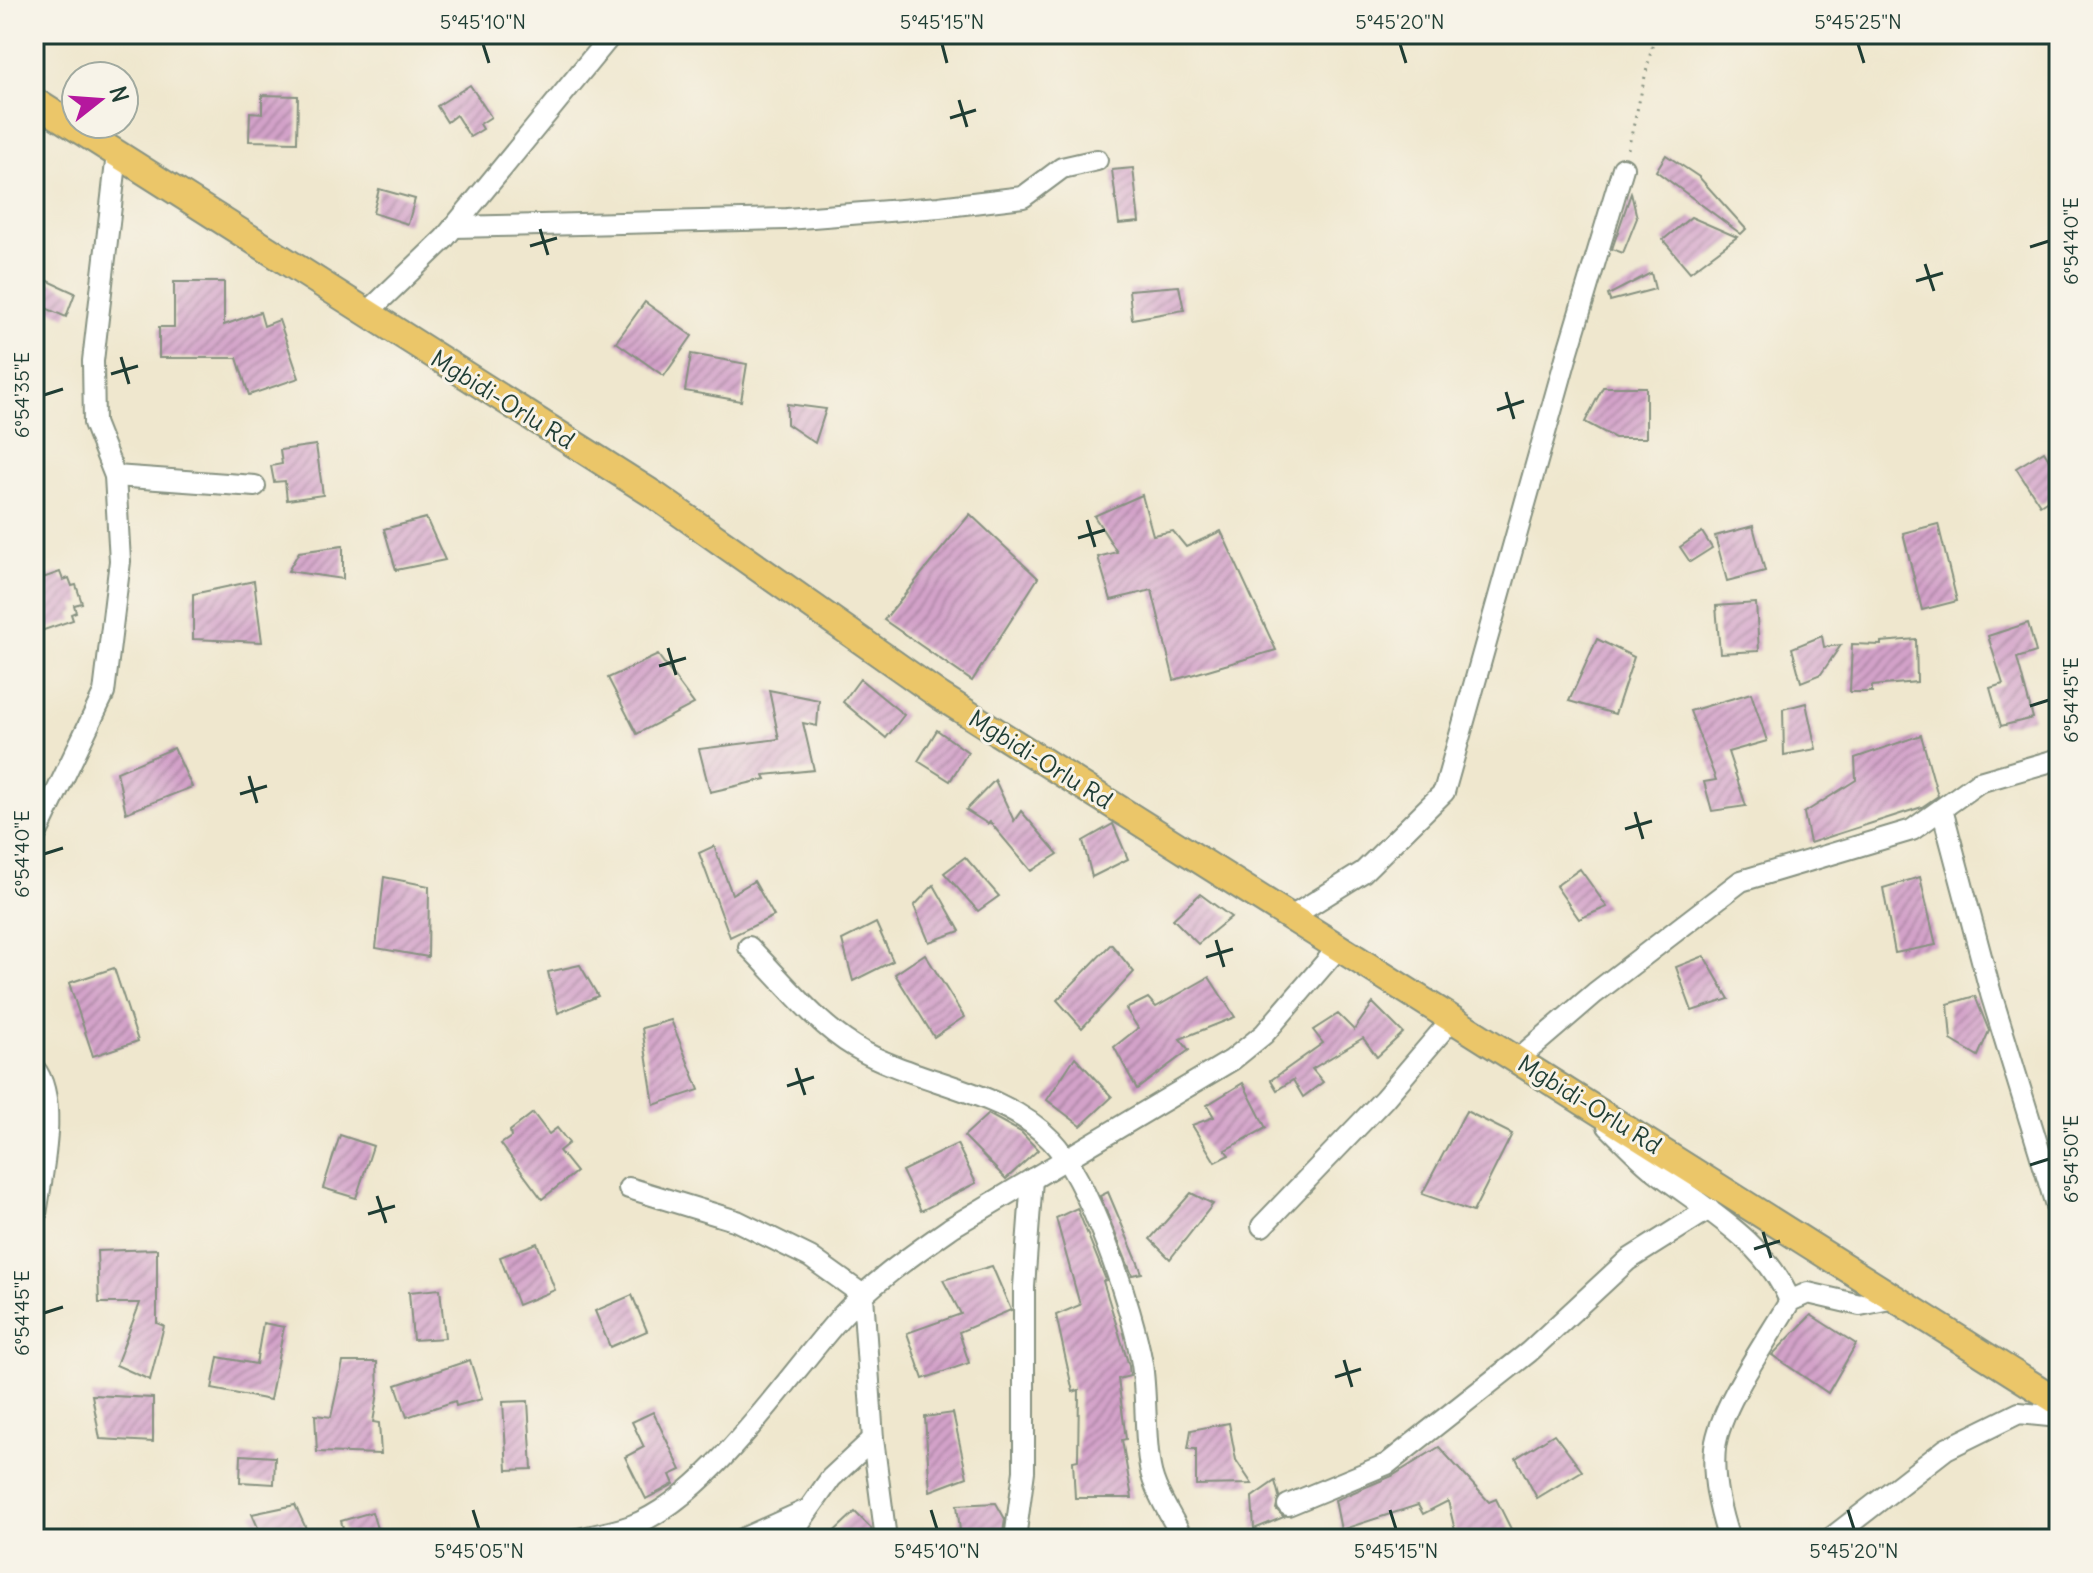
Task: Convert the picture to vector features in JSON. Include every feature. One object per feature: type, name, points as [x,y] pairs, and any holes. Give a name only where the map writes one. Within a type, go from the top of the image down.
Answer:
[{"type":"main road","name":"Mgbidi-Orlu Rd","points":[[34,101],[656,496],[940,696],[2059,1402]]},
{"type":"street","points":[[367,313],[454,227],[612,34]]},
{"type":"street","points":[[34,839],[104,693],[120,561],[115,476],[94,423],[93,361],[117,154]]},
{"type":"street","points":[[454,227],[787,219],[939,207],[1023,197],[1062,168],[1097,160]]},
{"type":"street","points":[[1291,917],[1363,872],[1444,792],[1568,351],[1623,168]]},
{"type":"street","points":[[115,476],[255,486]]},
{"type":"street","points":[[1518,1059],[1595,993],[1741,881],[1912,830],[1979,782],[2059,759]]},
{"type":"street","points":[[1942,809],[1991,994],[2059,1215]]},
{"type":"street","points":[[749,947],[820,1019],[853,1046],[887,1063],[1023,1116],[1051,1140],[1067,1159],[1126,1298],[1142,1364],[1150,1470],[1183,1539]]},
{"type":"street","points":[[578,1539],[631,1526],[657,1513],[740,1440],[840,1318],[863,1295],[952,1227],[1232,1060],[1264,1034],[1339,947]]},
{"type":"street","points":[[1262,1226],[1384,1099],[1453,1018]]},
{"type":"street","points":[[34,1068],[41,1076],[49,1104],[34,1230]]},
{"type":"street","points":[[1573,1094],[1651,1167],[1736,1229],[1779,1275],[1790,1301]]},
{"type":"street","points":[[1015,1539],[1024,1471],[1024,1287],[1032,1179]]},
{"type":"street","points":[[629,1188],[737,1221],[810,1257],[863,1295]]},
{"type":"street","points":[[1288,1505],[1387,1464],[1529,1352],[1628,1260],[1709,1209]]},
{"type":"street","points":[[1729,1539],[1721,1516],[1715,1449],[1723,1419],[1790,1301],[1808,1293],[1860,1305],[1895,1298]]},
{"type":"street","points":[[863,1295],[873,1439],[886,1539]]},
{"type":"street","points":[[1830,1539],[1946,1449],[2019,1413],[2059,1417]]},
{"type":"street","points":[[788,1539],[831,1478],[873,1439]]},
{"type":"street","points":[[742,1539],[808,1509]]},
{"type":"path","points":[[1623,168],[1655,34]]},
{"type":"building","points":[[470,85],[491,117],[480,124],[483,129],[470,137],[456,115],[447,122],[437,106]]},
{"type":"building","points":[[262,95],[298,96],[297,142],[249,141],[250,112],[262,113]]},
{"type":"building","points":[[1666,155],[1699,177],[1746,229],[1741,234],[1656,171]]},
{"type":"building","points":[[1133,168],[1139,222],[1119,224],[1112,170]]},
{"type":"building","points":[[379,189],[415,199],[408,224],[373,213]]},
{"type":"building","points":[[1631,193],[1637,218],[1623,253],[1612,249]]},
{"type":"building","points":[[1691,217],[1737,237],[1690,272],[1663,240]]},
{"type":"building","points":[[1651,273],[1655,289],[1610,301],[1608,295]]},
{"type":"building","points":[[42,278],[75,293],[66,317],[34,303]]},
{"type":"building","points":[[174,282],[224,282],[224,325],[260,312],[264,326],[279,320],[299,378],[249,395],[237,358],[159,358],[159,327],[174,327]]},
{"type":"building","points":[[1179,286],[1184,310],[1132,319],[1129,290]]},
{"type":"building","points":[[645,302],[692,336],[664,376],[616,342]]},
{"type":"building","points":[[691,354],[747,364],[741,401],[685,391]]},
{"type":"building","points":[[1603,387],[1646,387],[1646,438],[1615,438],[1585,422]]},
{"type":"building","points":[[787,404],[826,409],[815,443],[787,424]]},
{"type":"building","points":[[316,445],[323,495],[287,500],[285,481],[274,482],[271,466],[282,464],[280,450]]},
{"type":"building","points":[[2044,451],[2059,475],[2059,493],[2040,505],[2016,468]]},
{"type":"building","points":[[1142,495],[1153,535],[1173,531],[1186,547],[1221,531],[1276,650],[1174,680],[1152,590],[1111,600],[1098,557],[1117,552],[1094,516]]},
{"type":"building","points":[[970,514],[1038,578],[972,681],[884,620]]},
{"type":"building","points":[[426,518],[445,560],[396,570],[384,529]]},
{"type":"building","points":[[1938,524],[1957,601],[1922,610],[1903,533]]},
{"type":"building","points":[[1753,526],[1765,571],[1727,581],[1715,536]]},
{"type":"building","points":[[1702,532],[1712,548],[1690,562],[1680,547]]},
{"type":"building","points":[[343,546],[343,579],[288,571],[299,552]]},
{"type":"building","points":[[60,572],[63,580],[69,578],[72,586],[76,585],[82,603],[74,605],[76,612],[71,614],[73,620],[41,631],[34,611],[34,581]]},
{"type":"building","points":[[254,581],[262,642],[193,639],[193,594]]},
{"type":"building","points":[[1756,603],[1759,651],[1720,653],[1716,606]]},
{"type":"building","points":[[2028,623],[2036,652],[2017,658],[2033,718],[2001,726],[1990,688],[2003,684],[1988,636]]},
{"type":"building","points":[[1822,636],[1824,647],[1841,645],[1821,674],[1801,682],[1792,648]]},
{"type":"building","points":[[1597,639],[1634,657],[1615,714],[1569,701]]},
{"type":"building","points":[[1916,639],[1917,682],[1872,686],[1872,692],[1850,692],[1852,644],[1881,645],[1881,642]]},
{"type":"building","points":[[658,655],[694,704],[637,734],[608,678]]},
{"type":"building","points":[[860,679],[904,715],[886,738],[843,702]]},
{"type":"building","points":[[769,690],[819,700],[817,726],[803,723],[814,770],[764,775],[766,779],[710,792],[699,749],[779,739]]},
{"type":"building","points":[[1751,693],[1767,741],[1728,752],[1746,806],[1712,811],[1704,782],[1716,780],[1690,711]]},
{"type":"building","points":[[1806,703],[1816,749],[1784,755],[1783,709]]},
{"type":"building","points":[[937,730],[968,752],[950,781],[918,761]]},
{"type":"building","points":[[1921,735],[1938,796],[1922,807],[1810,843],[1804,813],[1856,780],[1855,758]]},
{"type":"building","points":[[174,748],[192,787],[126,813],[117,772]]},
{"type":"building","points":[[995,780],[1014,821],[1021,811],[1058,854],[1031,871],[990,822],[988,824],[966,810]]},
{"type":"building","points":[[1113,824],[1128,859],[1092,877],[1083,841]]},
{"type":"building","points":[[714,846],[732,894],[754,881],[774,916],[730,937],[699,853]]},
{"type":"building","points":[[965,857],[999,896],[978,911],[944,873]]},
{"type":"building","points":[[1580,869],[1607,907],[1579,919],[1556,886]]},
{"type":"building","points":[[384,877],[429,886],[428,957],[376,948]]},
{"type":"building","points":[[1920,877],[1936,945],[1895,953],[1883,888]]},
{"type":"building","points":[[934,885],[960,931],[929,942],[914,906]]},
{"type":"building","points":[[1200,894],[1231,917],[1198,944],[1173,919]]},
{"type":"building","points":[[876,923],[893,961],[853,981],[842,940]]},
{"type":"building","points":[[1111,944],[1134,972],[1082,1028],[1057,1000]]},
{"type":"building","points":[[925,954],[964,1017],[934,1037],[895,974]]},
{"type":"building","points":[[1704,956],[1729,999],[1692,1011],[1676,967]]},
{"type":"building","points":[[580,965],[598,996],[558,1013],[548,972]]},
{"type":"building","points":[[114,968],[138,1041],[93,1056],[69,983]]},
{"type":"building","points":[[1209,977],[1235,1017],[1180,1039],[1189,1050],[1137,1089],[1114,1047],[1138,1028],[1126,1009],[1148,998],[1156,1007]]},
{"type":"building","points":[[1975,996],[1989,1031],[1978,1056],[1951,1040],[1948,1004]]},
{"type":"building","points":[[1373,1003],[1403,1033],[1377,1057],[1363,1038],[1312,1069],[1323,1082],[1303,1097],[1293,1080],[1277,1090],[1271,1080],[1323,1043],[1313,1030],[1338,1014],[1354,1030]]},
{"type":"building","points":[[671,1020],[699,1090],[654,1105],[642,1028]]},
{"type":"building","points":[[1075,1057],[1112,1097],[1081,1126],[1047,1100]]},
{"type":"building","points":[[1243,1083],[1266,1128],[1225,1150],[1229,1155],[1215,1162],[1192,1125],[1214,1117],[1207,1105]]},
{"type":"building","points":[[1466,1111],[1512,1134],[1473,1212],[1422,1194]]},
{"type":"building","points":[[533,1113],[549,1134],[557,1128],[569,1143],[559,1151],[576,1172],[542,1199],[501,1144],[511,1137],[510,1131]]},
{"type":"building","points":[[988,1114],[1021,1132],[1038,1150],[1006,1179],[964,1136]]},
{"type":"building","points":[[340,1135],[373,1146],[356,1198],[323,1188]]},
{"type":"building","points":[[957,1144],[976,1183],[921,1211],[902,1171]]},
{"type":"building","points":[[1108,1192],[1142,1273],[1132,1275],[1100,1196]]},
{"type":"building","points":[[1191,1193],[1213,1204],[1170,1259],[1150,1239]]},
{"type":"building","points":[[1077,1208],[1106,1280],[1103,1281],[1129,1366],[1130,1376],[1118,1379],[1126,1439],[1122,1440],[1132,1498],[1075,1498],[1073,1461],[1078,1460],[1079,1390],[1073,1392],[1056,1315],[1080,1305],[1056,1218]]},
{"type":"building","points":[[537,1243],[555,1290],[518,1305],[500,1257]]},
{"type":"building","points":[[157,1249],[157,1323],[164,1326],[150,1380],[116,1365],[140,1303],[99,1303],[97,1251]]},
{"type":"building","points":[[992,1266],[1011,1310],[959,1332],[969,1363],[923,1379],[907,1333],[961,1314],[943,1280]]},
{"type":"building","points":[[440,1289],[445,1338],[413,1340],[409,1292]]},
{"type":"building","points":[[632,1295],[647,1331],[610,1347],[595,1311]]},
{"type":"building","points":[[1811,1315],[1856,1344],[1828,1393],[1772,1355]]},
{"type":"building","points":[[263,1323],[284,1327],[270,1400],[212,1389],[218,1357],[256,1364]]},
{"type":"building","points":[[470,1360],[482,1399],[456,1406],[455,1401],[407,1417],[396,1385]]},
{"type":"building","points":[[343,1362],[377,1362],[378,1393],[373,1422],[379,1423],[381,1454],[317,1452],[315,1415],[331,1417]]},
{"type":"building","points":[[92,1395],[153,1398],[153,1442],[100,1439]]},
{"type":"building","points":[[528,1401],[532,1469],[507,1470],[503,1402]]},
{"type":"building","points":[[653,1412],[681,1470],[670,1475],[674,1484],[646,1499],[625,1457],[644,1447],[632,1422]]},
{"type":"building","points":[[953,1413],[967,1477],[930,1491],[925,1417]]},
{"type":"building","points":[[1229,1423],[1236,1460],[1252,1484],[1196,1485],[1196,1449],[1188,1449],[1191,1430]]},
{"type":"building","points":[[1554,1434],[1582,1471],[1537,1498],[1516,1458]]},
{"type":"building","points":[[1439,1447],[1489,1502],[1496,1499],[1516,1539],[1457,1539],[1448,1501],[1423,1514],[1418,1505],[1341,1530],[1335,1500],[1392,1476]]},
{"type":"building","points":[[241,1455],[275,1457],[274,1484],[240,1482]]},
{"type":"building","points":[[1275,1481],[1279,1496],[1276,1509],[1284,1517],[1254,1529],[1252,1497]]},
{"type":"building","points":[[996,1503],[1005,1519],[1002,1539],[961,1539],[957,1505]]},
{"type":"building","points":[[295,1505],[311,1539],[263,1539],[252,1514]]},
{"type":"building","points":[[372,1512],[378,1532],[364,1536],[366,1539],[346,1539],[341,1521]]},
{"type":"building","points":[[855,1512],[871,1528],[873,1539],[826,1539]]}]
